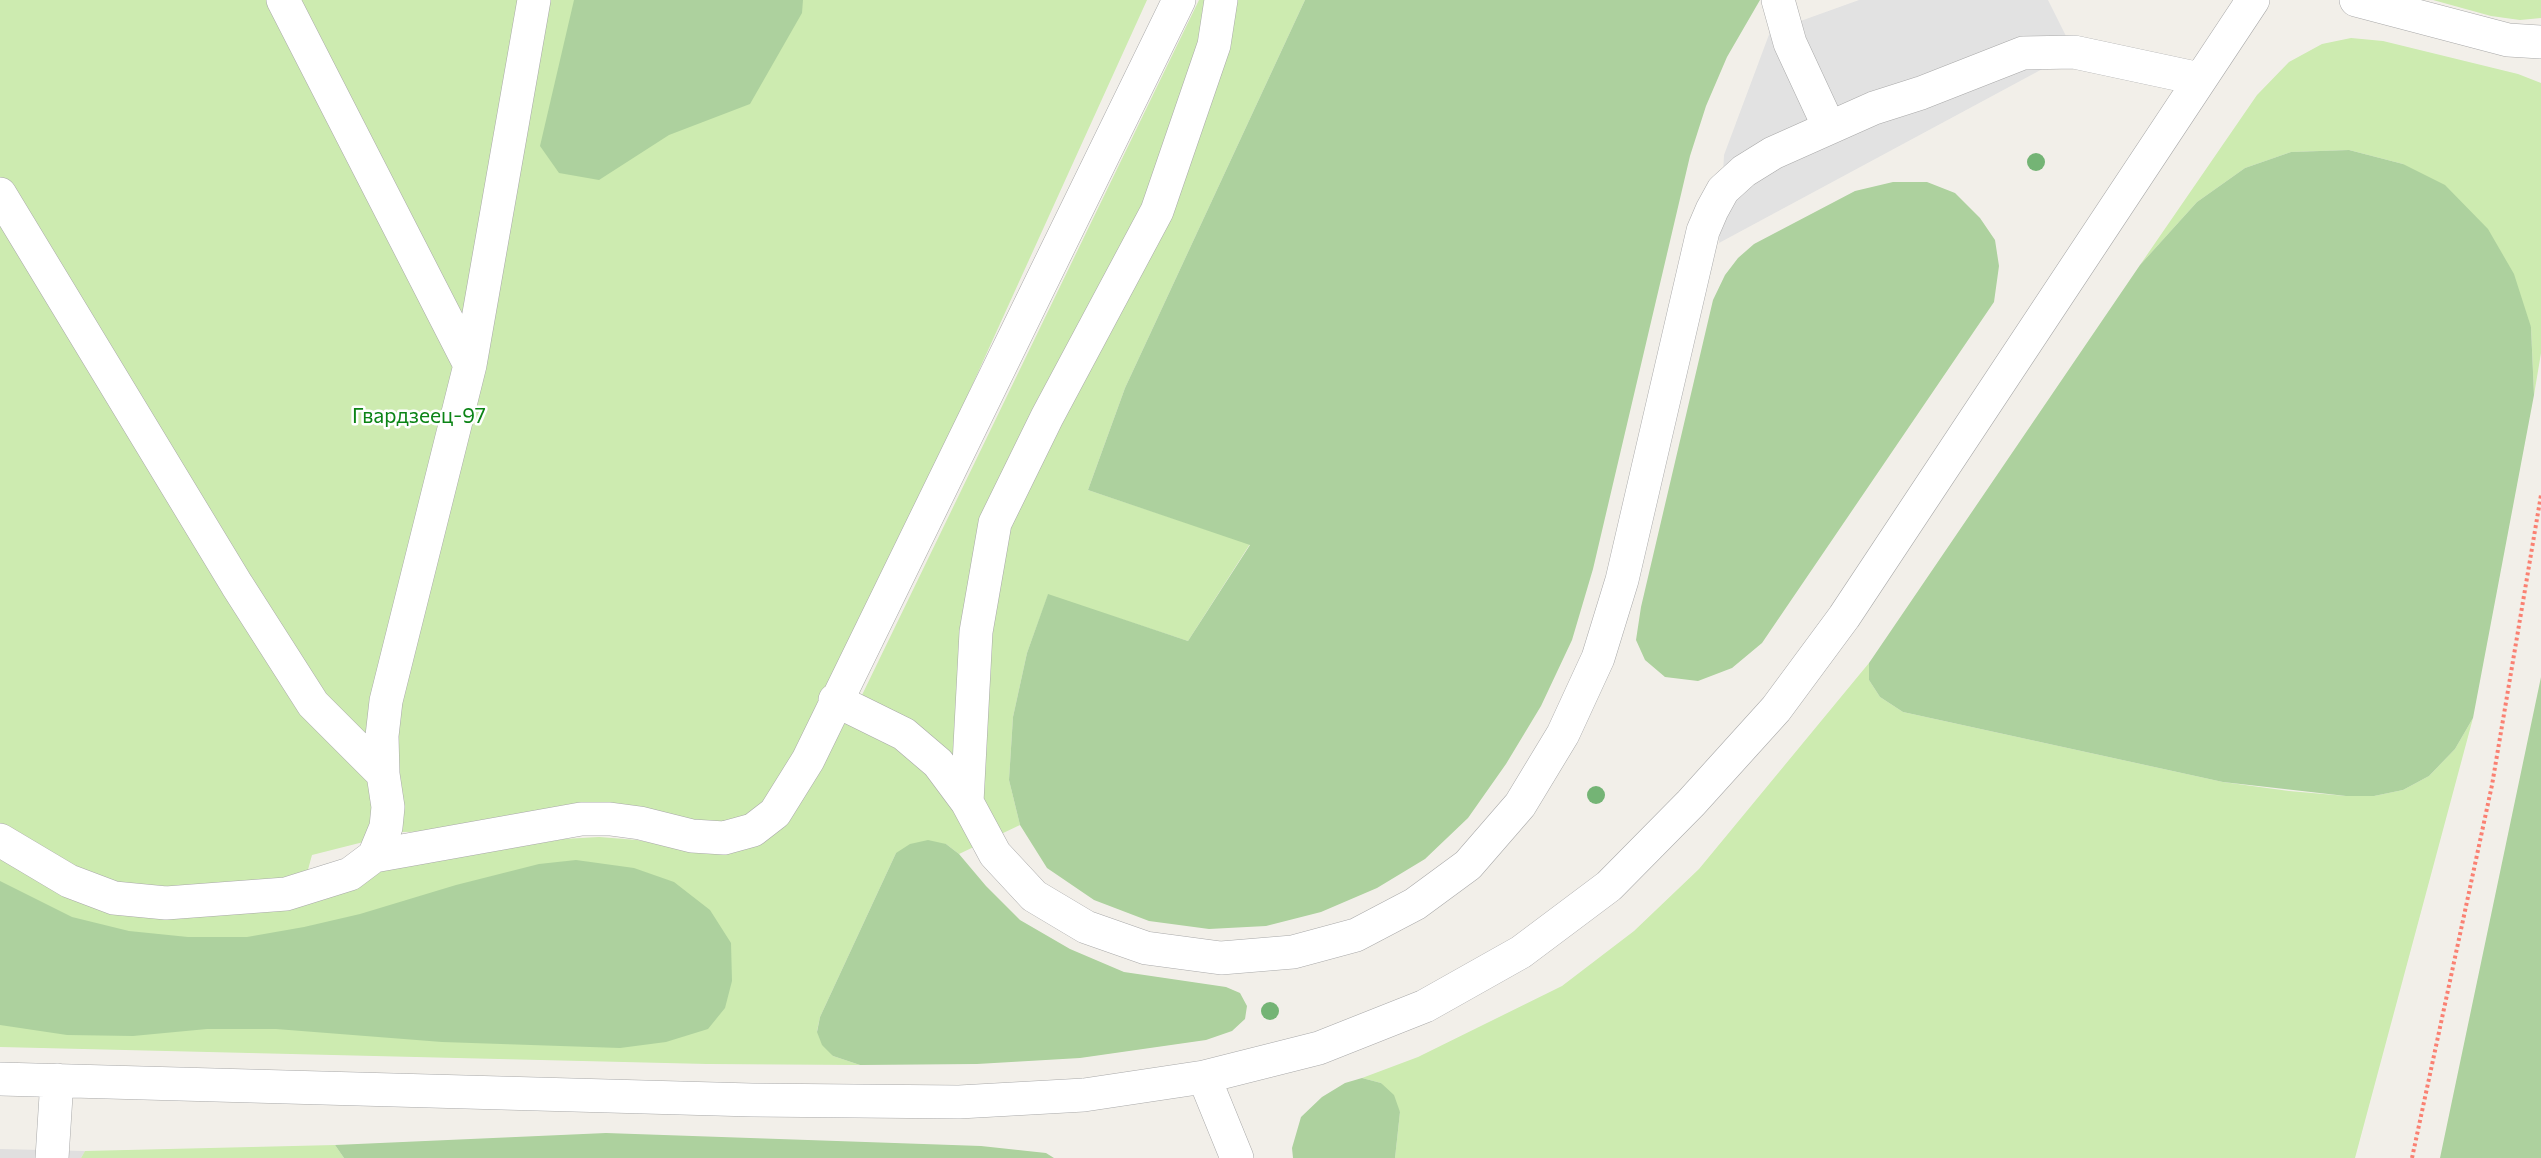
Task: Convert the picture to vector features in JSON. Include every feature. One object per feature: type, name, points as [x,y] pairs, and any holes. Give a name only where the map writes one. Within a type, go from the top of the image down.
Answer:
[{"type":"street","points":[[284,0],[470,365]]},
{"type":"street","points":[[374,856],[386,827],[388,807],[383,774],[382,736],[386,702],[470,365],[534,0]]},
{"type":"street","points":[[0,840],[69,881],[114,897],[166,903],[286,894],[350,874],[374,856],[581,819],[610,819],[640,823],[692,836],[723,838],[753,830],[775,813],[808,760],[835,700],[1179,0]]},
{"type":"street","points":[[1214,45],[1221,0]]},
{"type":"street","points":[[967,802],[976,632],[995,523],[1047,417],[1157,211],[1214,45],[1236,0]]},
{"type":"street","points":[[1778,0],[1790,43],[1829,127]]},
{"type":"street","points":[[0,1079],[763,1100],[959,1102],[1084,1095],[1204,1077],[1319,1048],[1425,1006],[1521,952],[1609,886],[1675,820],[1776,709],[1844,617],[2253,0]]},
{"type":"street","points":[[2356,0],[2508,40],[2541,42]]},
{"type":"street","points":[[835,700],[904,734],[938,763],[967,802],[995,854],[1034,896],[1086,927],[1146,948],[1221,958],[1293,952],[1356,935],[1415,904],[1468,865],[1520,805],[1563,734],[1598,658],[1625,569],[1695,265],[1712,210],[1723,190],[1744,171],[1773,153],[1829,127],[2023,53],[2074,52],[2200,79]]},
{"type":"street","points":[[0,194],[237,585],[307,694],[314,704],[383,774]]},
{"type":"street","points":[[1204,1077],[1237,1158]]},
{"type":"street","points":[[52,1158],[57,1080]]},
{"type":"path","points":[[2412,1158],[2492,785],[2541,495]]},
{"type":"shaded area","points":[[1859,0],[2048,0],[2074,52],[1719,243],[1724,155],[1770,32]]},
{"type":"shaded area","points":[[0,1149],[85,1151],[81,1158],[0,1158]]},
{"type":"green space","name":"Гвардзеец-97","points":[[0,0],[1147,0],[940,456],[794,765],[756,815],[730,825],[403,832],[312,855],[306,877],[181,890],[93,879],[0,827]]},
{"type":"green space","points":[[574,0],[803,0],[802,13],[750,104],[669,135],[599,180],[559,173],[540,146]]},
{"type":"green space","points":[[1199,0],[1305,0],[1125,388],[1088,490],[1250,544],[1188,641],[1048,595],[1027,653],[1013,717],[1009,780],[1020,825],[959,854],[946,844],[896,853],[820,1017],[817,1031],[833,1056],[860,1065],[707,1064],[0,1047],[0,855],[89,902],[382,870],[564,839],[599,837],[637,840],[674,847],[786,819],[862,695]]},
{"type":"green space","points":[[1305,0],[1760,0],[1727,57],[1706,106],[1690,156],[1593,569],[1572,640],[1541,706],[1506,764],[1468,818],[1425,859],[1377,888],[1321,912],[1266,926],[1209,929],[1149,921],[1094,900],[1047,868],[1020,825],[1009,780],[1013,717],[1027,653],[1048,594],[1188,641],[1250,545],[1088,490],[1125,388]]},
{"type":"green space","points":[[2433,0],[2541,0],[2541,18],[2520,20],[2491,16]]},
{"type":"green space","points":[[2351,38],[2383,41],[2518,74],[2541,83],[2541,353],[2534,395],[2531,327],[2403,164],[2349,150],[2291,152],[2245,168],[2197,202],[2140,265],[2257,95],[2289,62],[2322,44]]},
{"type":"green space","points":[[2349,150],[2403,164],[2445,185],[2488,229],[2514,274],[2531,327],[2534,395],[2473,718],[2455,749],[2429,776],[2403,790],[2374,796],[2346,796],[2223,782],[1903,712],[1880,697],[1869,680],[1869,663],[2140,265],[2197,202],[2245,168],[2291,152]]},
{"type":"green space","points":[[1893,182],[1927,182],[1955,193],[1980,218],[1995,240],[1999,266],[1994,302],[1762,643],[1732,668],[1698,681],[1665,677],[1645,660],[1636,640],[1641,607],[1713,300],[1725,275],[1738,258],[1754,244],[1855,191]]},
{"type":"green space","points":[[1869,663],[1869,680],[1880,697],[1903,712],[2223,782],[2289,791],[2374,796],[2403,790],[2429,776],[2455,749],[2473,718],[2355,1158],[1395,1158],[1400,1112],[1381,1083],[1362,1078],[1418,1057],[1562,986],[1634,931],[1699,869]]},
{"type":"green space","points":[[2541,677],[2541,1158],[2440,1158]]},
{"type":"green space","points":[[928,840],[946,844],[959,854],[986,886],[1020,920],[1070,949],[1124,972],[1226,987],[1240,993],[1247,1006],[1245,1019],[1232,1031],[1206,1040],[1080,1058],[977,1064],[860,1065],[833,1056],[822,1045],[817,1032],[820,1017],[896,853],[910,844]]},
{"type":"green space","points":[[576,860],[634,868],[674,882],[710,910],[731,943],[732,981],[725,1008],[708,1029],[666,1042],[620,1048],[442,1042],[276,1029],[207,1029],[133,1036],[67,1035],[0,1025],[0,881],[72,917],[129,931],[188,937],[247,937],[360,914],[456,885],[539,864]]},
{"type":"green space","points":[[1362,1078],[1381,1083],[1394,1095],[1400,1112],[1395,1158],[1293,1158],[1292,1148],[1301,1117],[1322,1097],[1345,1083]]},
{"type":"green space","points":[[606,1133],[981,1146],[1046,1153],[1054,1158],[344,1158],[335,1145]]},
{"type":"green space","points":[[335,1145],[344,1158],[81,1158],[85,1151]]}]
